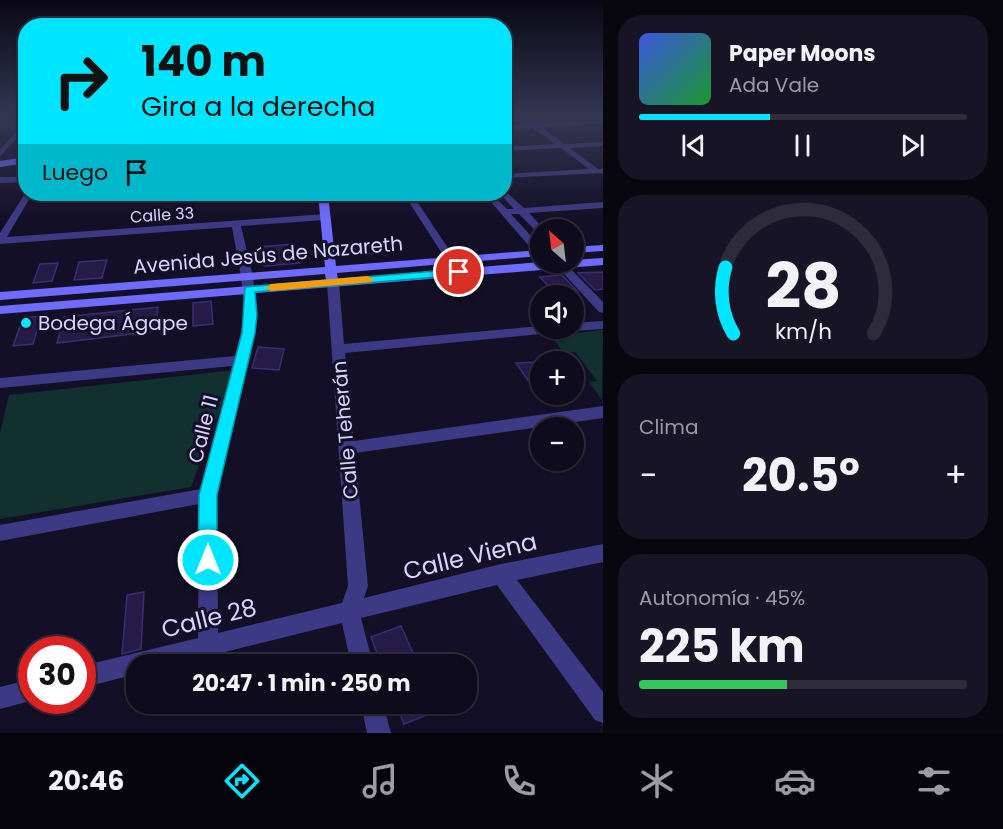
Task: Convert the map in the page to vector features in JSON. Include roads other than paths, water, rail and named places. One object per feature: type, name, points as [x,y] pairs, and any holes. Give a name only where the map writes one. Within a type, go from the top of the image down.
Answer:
[{"type":"main road","points":[[0,164],[18,161]]},
{"type":"main road","name":"Calle Teherán","points":[[324,201],[332,276]]},
{"type":"main road","points":[[584,249],[603,248]]},
{"type":"main road","name":"Avenida Jesús de Nazareth","points":[[0,310],[530,253]]},
{"type":"main road","name":"Avenida Jesús de Nazareth","points":[[584,262],[603,261]]},
{"type":"main road","name":"Avenida Jesús de Nazareth","points":[[332,276],[459,272],[530,266]]},
{"type":"main road","name":"Avenida Jesús de Nazareth","points":[[0,296],[248,283]]},
{"type":"street","points":[[570,151],[599,171]]},
{"type":"street","points":[[512,176],[599,171]]},
{"type":"street","points":[[0,180],[18,179]]},
{"type":"street","points":[[0,241],[24,201]]},
{"type":"street","points":[[412,201],[459,272]]},
{"type":"street","points":[[495,201],[530,241]]},
{"type":"street","points":[[512,201],[530,219]]},
{"type":"street","points":[[505,212],[603,205]]},
{"type":"street","name":"Calle 33","points":[[0,241],[326,218]]},
{"type":"street","name":"Calle 11","points":[[208,646],[208,495],[251,315],[248,283],[236,224]]},
{"type":"street","points":[[569,273],[603,309]]},
{"type":"street","name":"Calle Teherán","points":[[332,276],[358,586],[349,611]]},
{"type":"street","points":[[584,326],[603,325]]},
{"type":"street","points":[[338,350],[530,331]]},
{"type":"street","points":[[0,383],[242,360]]},
{"type":"street","points":[[346,448],[603,412]]},
{"type":"street","points":[[0,533],[208,495]]},
{"type":"street","name":"Calle Viena","points":[[349,611],[501,574],[603,553]]},
{"type":"street","points":[[501,574],[603,712]]},
{"type":"street","points":[[349,611],[360,654]]},
{"type":"street","name":"Calle 28","points":[[96,674],[349,611]]},
{"type":"street","points":[[0,698],[18,694]]},
{"type":"street","points":[[374,714],[379,733]]},
{"type":"place","name":"Bodega Ágape","points":[[26,323]]}]
